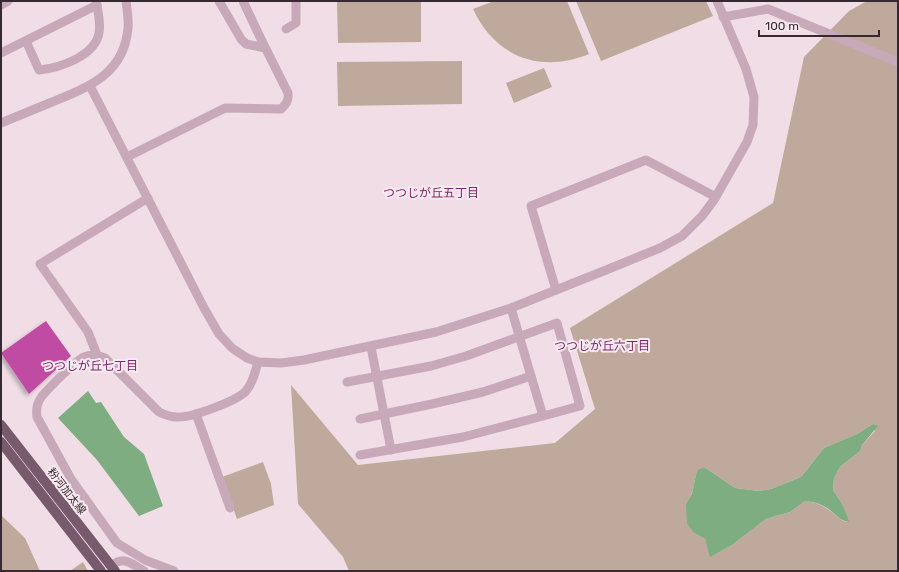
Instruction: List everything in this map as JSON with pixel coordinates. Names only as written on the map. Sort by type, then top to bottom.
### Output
[{"type":"main road","name":"粉河加太線","points":[[1,425],[113,568]]},
{"type":"main road","name":"粉河加太線","points":[[1,442],[101,571]]},
{"type":"street","points":[[1,5],[8,1]]},
{"type":"street","points":[[1,123],[90,86],[110,70],[123,50],[129,27],[126,1]]},
{"type":"street","points":[[219,1],[241,39],[246,44],[265,48]]},
{"type":"street","points":[[127,157],[225,108],[280,109],[286,104],[289,98],[288,93],[243,1]]},
{"type":"street","points":[[286,29],[296,23],[296,1]]},
{"type":"street","points":[[90,86],[204,308],[219,334],[232,348],[247,358],[258,362],[281,363],[304,360],[436,332],[512,308],[666,245],[682,236],[702,216],[716,196],[747,142],[753,125],[754,97],[746,69],[717,1]]},
{"type":"street","points":[[1,53],[97,3],[99,33],[95,43],[81,57],[47,69],[39,70],[26,41]]},
{"type":"street","points":[[724,17],[768,9],[898,62]]},
{"type":"street","points":[[556,290],[530,206],[646,160],[716,196]]},
{"type":"street","points":[[97,355],[88,332],[40,264],[148,198]]},
{"type":"street","points":[[512,308],[543,416]]},
{"type":"street","points":[[347,382],[431,366],[459,358],[557,323],[580,406],[463,437],[360,455]]},
{"type":"street","points":[[371,347],[391,450]]},
{"type":"street","points":[[174,571],[145,560],[117,543],[71,479],[37,417],[36,408],[42,396],[82,358],[91,355],[97,355],[105,358],[159,412],[169,416],[178,417],[196,414],[245,393],[250,386],[258,362]]},
{"type":"street","points":[[360,419],[482,392],[531,376]]},
{"type":"street","points":[[196,414],[230,508]]},
{"type":"street","points":[[113,568],[116,562],[128,561],[144,571]]},
{"type":"shaded area","points":[[337,1],[421,1],[421,42],[338,43]]},
{"type":"shaded area","points":[[494,1],[567,1],[589,54],[571,60],[554,62],[537,61],[521,57],[507,50],[482,26],[473,9]]},
{"type":"shaded area","points":[[576,1],[706,1],[713,16],[601,61]]},
{"type":"shaded area","points":[[867,1],[898,1],[898,571],[349,571],[343,557],[298,504],[291,385],[358,465],[555,443],[595,409],[570,328],[773,203],[804,57],[849,11]],"holes":[[[873,424],[875,431],[862,445],[860,451],[840,467],[834,478],[833,490],[843,505],[848,522],[840,519],[820,505],[805,501],[790,512],[766,519],[732,545],[711,556],[705,539],[694,533],[686,504],[692,494],[696,475],[700,469],[704,467],[735,488],[759,491],[771,489],[801,477],[824,448],[857,434]]]},
{"type":"shaded area","points":[[462,61],[462,104],[338,106],[337,62]]},
{"type":"shaded area","points":[[544,68],[552,87],[514,103],[506,83]]},
{"type":"shaded area","points":[[88,391],[96,403],[101,402],[124,437],[144,454],[163,506],[139,516],[97,460],[58,418]]},
{"type":"shaded area","points":[[873,424],[878,426],[862,445],[860,451],[840,467],[834,478],[833,490],[843,505],[849,522],[840,518],[821,505],[805,501],[790,512],[766,519],[732,545],[710,557],[705,539],[694,533],[687,523],[686,504],[692,494],[698,470],[704,467],[735,488],[759,491],[771,489],[801,477],[824,448],[857,434]]},
{"type":"shaded area","points":[[263,462],[271,484],[274,505],[237,519],[222,477]]},
{"type":"shaded area","points":[[1,515],[25,538],[40,571],[1,571]]},
{"type":"shaded area","points":[[83,562],[88,571],[70,571]]},
{"type":"building","points":[[46,321],[71,356],[29,394],[1,353]]},
{"type":"district","name":"つつじが丘五丁目","points":[[431,193]]},
{"type":"district","name":"つつじが丘六丁目","points":[[602,346]]},
{"type":"district","name":"つつじが丘七丁目","points":[[90,366]]}]
